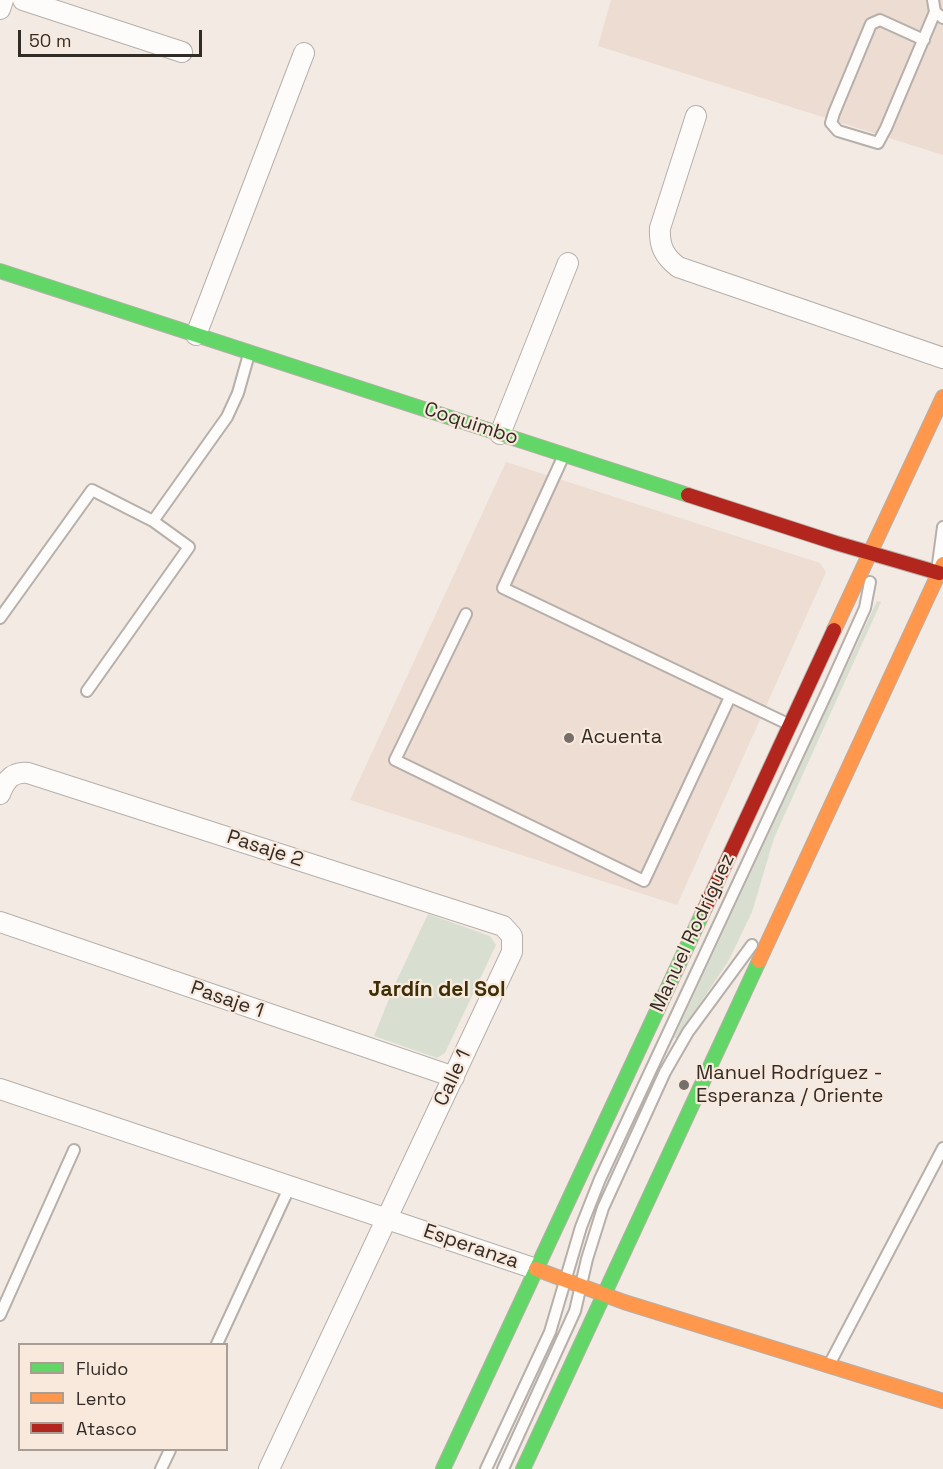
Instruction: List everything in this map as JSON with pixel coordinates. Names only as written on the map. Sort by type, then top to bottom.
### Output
[{"type":"main road","name":"Coquimbo","points":[[0,271],[870,554],[942,571]]},
{"type":"main road","name":"Manuel Rodríguez","points":[[443,1469],[943,397]]},
{"type":"main road","points":[[523,1469],[776,921],[942,571]]},
{"type":"main road","name":"Esperanza","points":[[537,1269],[604,1294],[943,1401]]},
{"type":"street","points":[[0,9],[3,0]]},
{"type":"street","points":[[23,0],[182,52]]},
{"type":"street","points":[[196,335],[304,53]]},
{"type":"street","points":[[696,116],[660,228],[660,240],[669,260],[678,267],[943,358]]},
{"type":"street","points":[[500,434],[568,263]]},
{"type":"street","name":"Pasaje 2","points":[[0,794],[6,780],[14,774],[28,773],[503,926],[512,936]]},
{"type":"street","name":"Pasaje 1","points":[[0,922],[454,1077]]},
{"type":"street","name":"Calle 1","points":[[270,1469],[371,1248],[388,1219],[512,952],[512,936]]},
{"type":"street","name":"Esperanza","points":[[0,1089],[537,1269]]},
{"type":"lane","points":[[924,40],[880,20],[872,24],[834,113],[831,123],[838,131],[878,143],[880,141],[924,40],[939,15],[933,0]]},
{"type":"lane","points":[[153,521],[227,417],[238,393],[250,353]]},
{"type":"lane","points":[[564,455],[503,588],[790,725]]},
{"type":"lane","points":[[0,618],[92,490],[153,521],[189,547],[87,691]]},
{"type":"lane","points":[[942,571],[939,552],[943,527]]},
{"type":"lane","points":[[486,1469],[550,1332],[581,1227],[600,1179],[865,608],[869,589],[870,554]]},
{"type":"lane","points":[[466,614],[395,760],[644,880],[730,697]]},
{"type":"lane","points":[[502,1469],[575,1311],[587,1259],[603,1208],[665,1072],[688,1032],[743,955],[776,921]]},
{"type":"lane","points":[[829,1366],[943,1148]]},
{"type":"lane","points":[[0,1315],[74,1150]]},
{"type":"lane","points":[[217,1343],[290,1186]]},
{"type":"lane","points":[[161,1469],[169,1451]]},
{"type":"shaded area","points":[[611,0],[943,0],[943,155],[598,46]]},
{"type":"shaded area","points":[[506,462],[820,563],[826,572],[677,905],[350,800]]},
{"type":"shaded area","points":[[877,601],[881,602],[774,838],[752,912],[729,960],[677,1038],[674,1038]]},
{"type":"shaded area","points":[[428,914],[490,936],[496,945],[445,1053],[437,1058],[374,1036],[395,984]]},
{"type":"traffic: fast","points":[[0,271],[688,495]]},
{"type":"traffic: fast","points":[[443,1469],[705,908]]},
{"type":"traffic: fast","points":[[523,1469],[759,961]]},
{"type":"traffic: slow","points":[[834,630],[943,397]]},
{"type":"traffic: slow","points":[[759,961],[943,564]]},
{"type":"traffic: slow","points":[[536,1269],[624,1302],[943,1401]]},
{"type":"traffic: jam","points":[[688,495],[836,543],[939,573]]},
{"type":"traffic: jam","points":[[705,908],[834,630]]},
{"type":"place","name":"Acuenta","points":[[569,738]]},
{"type":"place","name":"Manuel Rodríguez - Esperanza / Oriente","points":[[684,1085]]},
{"type":"district","name":"Jardín del Sol","points":[[437,990]]}]
